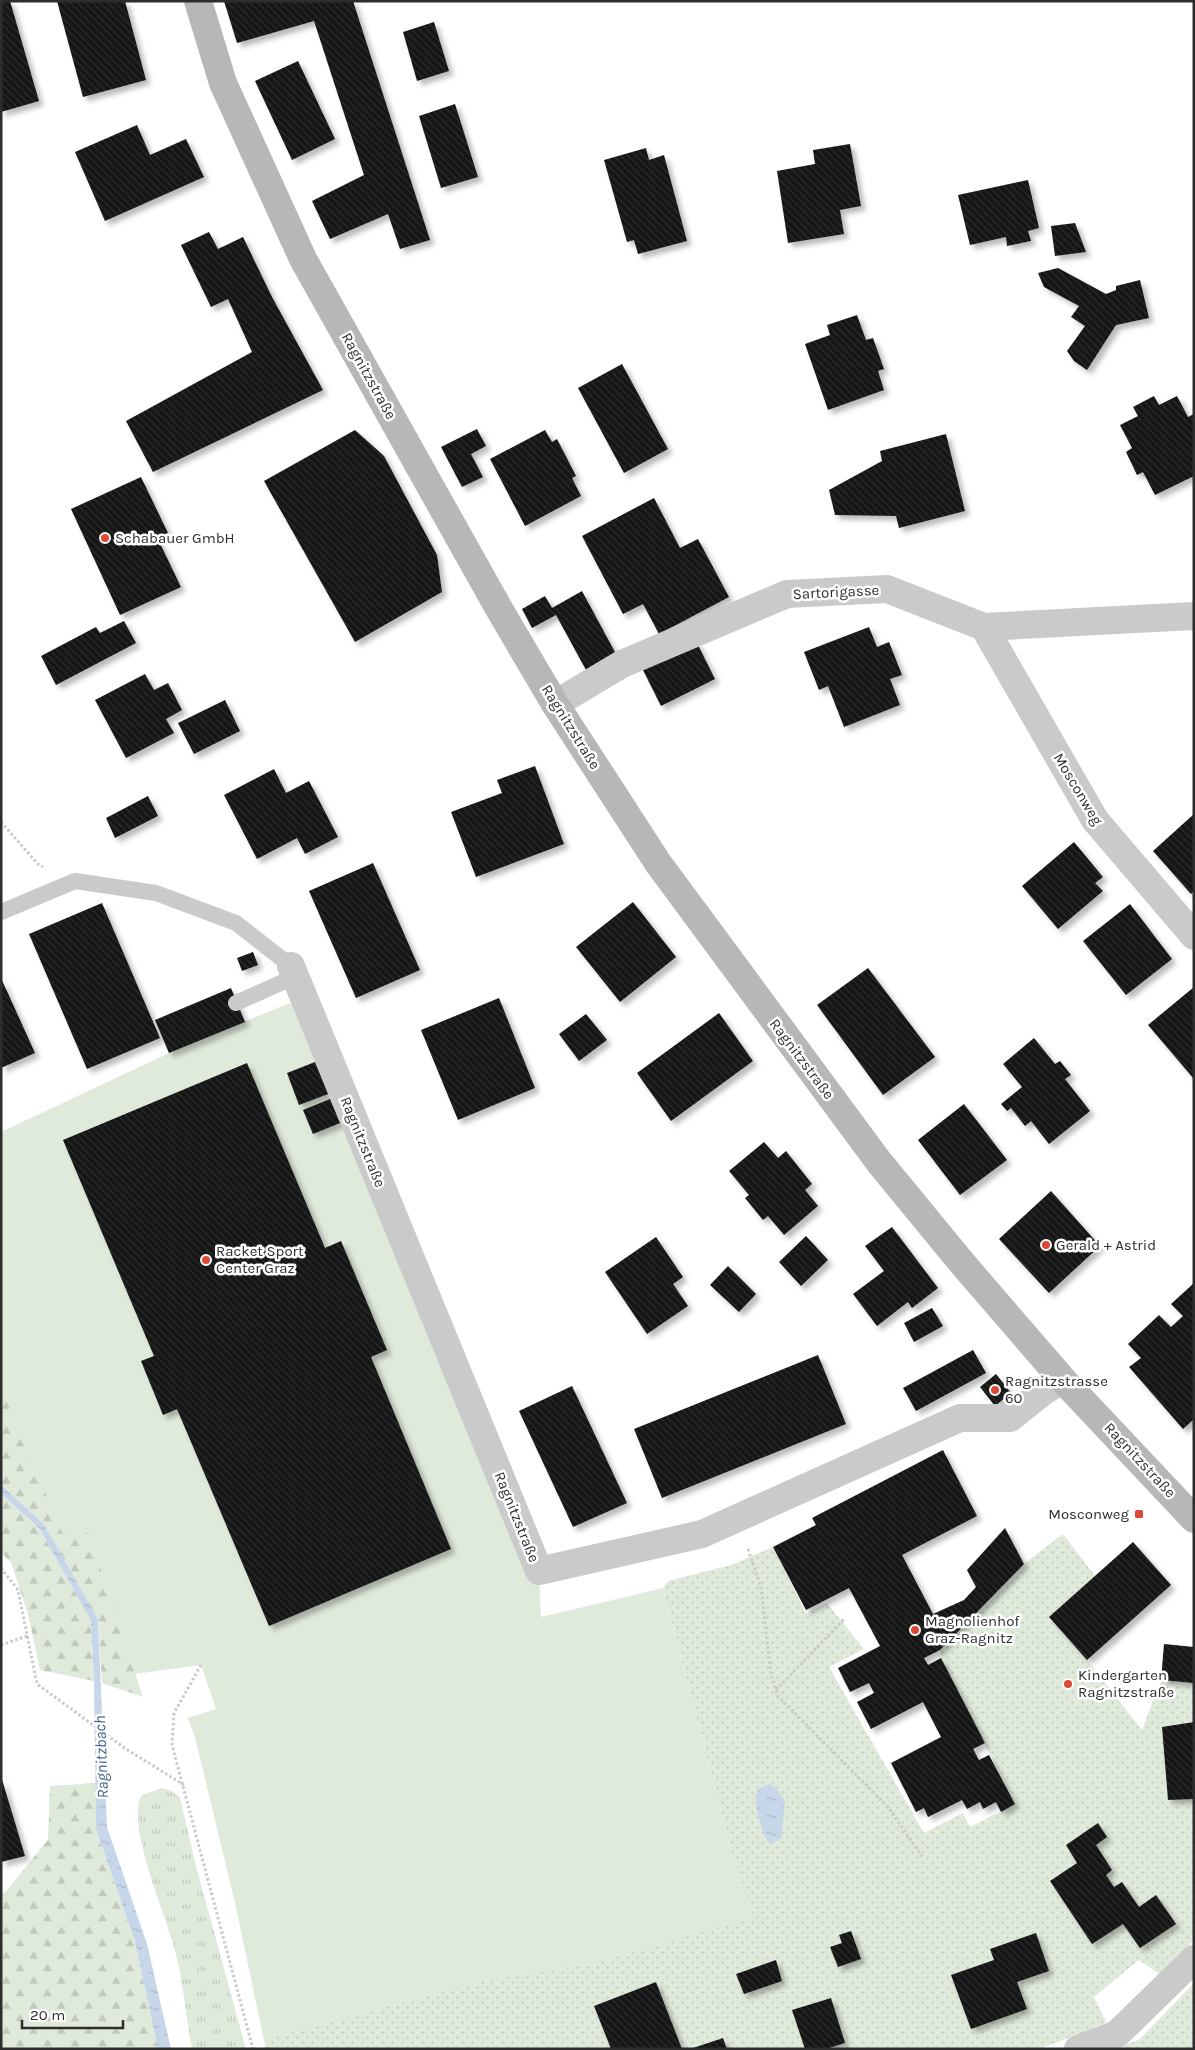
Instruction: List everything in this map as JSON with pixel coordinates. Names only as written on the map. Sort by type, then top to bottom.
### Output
[{"type":"main road","name":"Ragnitzstraße","points":[[198,1],[223,83],[303,259],[498,607],[555,704],[658,863],[873,1155],[962,1263],[1063,1380],[1189,1505]]},
{"type":"street","name":"Sartorigasse","points":[[555,704],[622,664],[787,594],[887,589],[984,627],[1194,616]]},
{"type":"street","name":"Mosconweg","points":[[984,627],[1095,820],[1194,936]]},
{"type":"street","name":"Ragnitzstraße","points":[[294,971],[539,1571],[702,1534],[960,1418],[1010,1418],[1044,1391],[1063,1380]]},
{"type":"street","points":[[1078,2049],[1117,2034],[1194,1959]]},
{"type":"lane","points":[[1,912],[75,881],[156,893],[236,923],[294,971],[236,1003]]},
{"type":"path","points":[[1,822],[38,864],[75,881]]},
{"type":"path","points":[[745,1541],[760,1587],[771,1674],[778,1696],[888,1807],[923,1858]]},
{"type":"path","points":[[1,1568],[18,1590],[37,1684],[126,1749],[184,1785]]},
{"type":"path","points":[[776,1690],[845,1618]]},
{"type":"path","points":[[1,1645],[26,1636]]},
{"type":"path","points":[[201,1665],[174,1713],[172,1745],[253,2049]]},
{"type":"green space","name":"Racket Sport Center Graz","points":[[306,1003],[539,1571],[541,1617],[663,1588],[730,1846],[754,1917],[597,1963],[488,1980],[264,2040],[235,1902],[195,1737],[188,1718],[216,1709],[201,1665],[135,1674],[89,1533],[62,1533],[1,1388],[1,1132],[169,1053],[287,1004]]},
{"type":"green space","points":[[1,1387],[89,1533],[143,1697],[102,1683],[98,1619],[44,1524],[1,1485]]},
{"type":"green space","points":[[1,1494],[39,1528],[91,1621],[94,1681],[40,1670],[28,1614],[11,1562],[1,1553]]},
{"type":"green space","points":[[1063,1534],[1095,1576],[1049,1618],[1084,1656],[1142,1730],[1161,1680],[1194,1683],[1194,1722],[1162,1728],[1168,1800],[1194,1799],[1194,1940],[1161,1975],[1139,1960],[1094,1997],[1106,2022],[1039,2049],[727,2049],[723,2038],[694,2049],[682,2049],[656,1982],[594,2006],[611,2049],[266,2049],[235,1902],[195,1737],[188,1718],[466,1635],[730,1846],[663,1588],[668,1581],[731,1565],[773,1547],[806,1614],[827,1603],[864,1649],[829,1667],[924,1833],[963,1813],[970,1827],[1015,1804],[941,1658],[940,1650],[1024,1564]]},
{"type":"green space","points":[[96,1783],[96,1829],[135,1942],[158,2049],[2,2049],[1,1895],[48,1840],[50,1786]]},
{"type":"green space","points":[[161,1788],[169,1790],[180,1797],[196,1866],[246,2049],[192,2049],[177,1958],[150,1875],[139,1830],[138,1811],[141,1796]]},
{"type":"green space","points":[[1194,1983],[1194,2049],[1116,2049],[1140,2039]]},
{"type":"water","name":"Ragnitzbach","points":[[1,1485],[44,1524],[98,1619],[107,1827],[147,1944],[171,2049],[158,2049],[135,1942],[96,1829],[94,1681],[91,1621],[39,1528],[1,1494]]},
{"type":"water","points":[[770,1784],[776,1788],[785,1801],[781,1839],[770,1844],[759,1819],[756,1796],[760,1789]]},
{"type":"building","points":[[1,1],[10,1],[39,101],[1,112]]},
{"type":"building","points":[[57,1],[125,1],[146,80],[83,97]]},
{"type":"building","points":[[224,1],[353,1],[430,240],[400,249],[388,214],[330,239],[312,201],[364,175],[314,21],[237,43]]},
{"type":"building","points":[[434,22],[449,71],[417,81],[403,32]]},
{"type":"building","points":[[298,61],[335,139],[292,160],[255,81]]},
{"type":"building","points":[[455,104],[478,177],[441,188],[419,116]]},
{"type":"building","points":[[137,125],[150,155],[186,139],[204,177],[105,221],[75,152]]},
{"type":"building","points":[[850,144],[861,206],[840,210],[844,234],[788,243],[777,171],[815,164],[813,150]]},
{"type":"building","points":[[646,148],[649,160],[664,155],[687,241],[638,254],[634,240],[627,242],[604,160]]},
{"type":"building","points":[[1028,180],[1039,228],[1028,231],[1031,241],[1007,246],[1006,237],[970,245],[958,195]]},
{"type":"building","points":[[1075,223],[1086,252],[1055,256],[1051,226]]},
{"type":"building","points":[[209,232],[218,249],[243,237],[272,297],[323,390],[153,472],[126,421],[252,352],[228,299],[211,307],[181,245]]},
{"type":"building","points":[[1058,268],[1106,294],[1116,290],[1116,286],[1140,280],[1149,318],[1116,325],[1087,370],[1074,361],[1067,351],[1085,326],[1071,317],[1079,306],[1044,287],[1038,273]]},
{"type":"building","points":[[857,315],[866,340],[873,338],[884,369],[878,371],[884,390],[828,410],[805,344],[830,335],[827,325]]},
{"type":"building","points":[[622,364],[668,449],[624,473],[578,388]]},
{"type":"building","points":[[1154,396],[1159,405],[1177,396],[1188,417],[1194,414],[1194,476],[1155,495],[1143,472],[1137,475],[1126,452],[1132,448],[1120,425],[1138,416],[1133,407]]},
{"type":"building","points":[[477,429],[486,446],[471,454],[483,477],[462,487],[441,447]]},
{"type":"building","points":[[355,430],[384,456],[437,555],[442,592],[355,642],[264,481]]},
{"type":"building","points":[[545,430],[552,442],[557,439],[576,476],[572,478],[581,496],[525,526],[490,459]]},
{"type":"building","points":[[946,434],[965,511],[899,528],[896,516],[835,515],[829,490],[882,461],[880,451]]},
{"type":"building","points":[[141,477],[168,533],[157,537],[181,587],[120,615],[71,509]]},
{"type":"building","points":[[654,498],[680,548],[698,539],[729,597],[659,634],[643,604],[623,614],[582,536]]},
{"type":"building","points":[[582,591],[616,654],[586,670],[556,615],[532,628],[522,609],[545,596],[552,608]]},
{"type":"building","points":[[124,621],[136,643],[56,685],[41,656],[96,627],[100,633]]},
{"type":"building","points":[[869,627],[877,647],[889,642],[902,675],[890,679],[900,705],[844,727],[828,686],[819,690],[804,652]]},
{"type":"building","points":[[696,641],[715,679],[661,706],[642,668]]},
{"type":"building","points":[[145,674],[154,690],[168,683],[182,710],[166,719],[174,733],[126,758],[95,700]]},
{"type":"building","points":[[225,700],[240,731],[194,754],[178,723]]},
{"type":"building","points":[[535,766],[564,844],[476,877],[451,812],[502,793],[497,780]]},
{"type":"building","points":[[274,769],[286,793],[309,781],[338,837],[305,854],[297,838],[257,859],[224,795]]},
{"type":"building","points":[[148,796],[158,816],[115,838],[106,818]]},
{"type":"building","points":[[1194,814],[1194,891],[1191,894],[1153,851]]},
{"type":"building","points":[[1074,842],[1103,877],[1095,883],[1103,891],[1058,929],[1022,886]]},
{"type":"building","points":[[373,863],[420,970],[356,998],[309,891]]},
{"type":"building","points":[[633,902],[676,957],[620,1002],[576,947]]},
{"type":"building","points":[[102,903],[160,1038],[87,1069],[29,934]]},
{"type":"building","points":[[1130,904],[1172,959],[1126,995],[1083,941]]},
{"type":"building","points":[[253,952],[258,965],[242,971],[237,958]]},
{"type":"building","points":[[868,968],[935,1057],[883,1095],[817,1005]]},
{"type":"building","points":[[1,978],[35,1053],[1,1068]]},
{"type":"building","points":[[1194,987],[1194,1079],[1148,1025]]},
{"type":"building","points":[[231,988],[245,1022],[169,1053],[155,1020]]},
{"type":"building","points":[[499,998],[535,1088],[458,1120],[421,1030]]},
{"type":"building","points":[[719,1013],[753,1061],[671,1121],[637,1073]]},
{"type":"building","points":[[586,1014],[607,1040],[579,1061],[559,1034]]},
{"type":"building","points":[[1034,1038],[1055,1064],[1060,1061],[1071,1075],[1065,1079],[1090,1111],[1049,1144],[1031,1121],[1025,1126],[1011,1108],[1007,1111],[1001,1104],[1022,1087],[1003,1064]]},
{"type":"building","points":[[315,1062],[328,1094],[299,1105],[287,1073]]},
{"type":"building","name":"Racket Sport Center Graz","points":[[247,1063],[325,1248],[341,1241],[387,1350],[371,1357],[451,1549],[269,1626],[177,1409],[163,1415],[141,1361],[154,1356],[63,1140]]},
{"type":"building","points":[[330,1099],[340,1123],[313,1134],[303,1110]]},
{"type":"building","points":[[964,1104],[1007,1160],[960,1195],[918,1140]]},
{"type":"building","points":[[764,1142],[778,1158],[786,1151],[812,1184],[805,1190],[818,1206],[784,1235],[768,1216],[763,1220],[745,1198],[749,1195],[729,1171]]},
{"type":"building","points":[[1051,1191],[1100,1246],[1049,1293],[999,1239]]},
{"type":"building","points":[[892,1227],[938,1288],[912,1308],[908,1302],[877,1326],[853,1294],[884,1271],[865,1246]]},
{"type":"building","points":[[806,1236],[828,1260],[801,1286],[779,1262]]},
{"type":"building","points":[[656,1237],[683,1277],[673,1284],[688,1306],[647,1334],[605,1272]]},
{"type":"building","points":[[728,1266],[756,1294],[739,1312],[710,1285]]},
{"type":"building","points":[[1194,1283],[1194,1419],[1183,1429],[1129,1367],[1141,1358],[1128,1344],[1159,1315],[1171,1327],[1183,1316],[1171,1304]]},
{"type":"building","points":[[932,1308],[943,1326],[914,1342],[904,1323]]},
{"type":"building","points":[[973,1350],[986,1373],[916,1411],[903,1388]]},
{"type":"building","points":[[818,1355],[846,1424],[662,1498],[634,1429]]},
{"type":"building","name":"Ragnitzstrasse 60","points":[[996,1374],[1011,1393],[995,1406],[980,1387]]},
{"type":"building","points":[[572,1386],[627,1503],[573,1527],[519,1411]]},
{"type":"building","name":"Magnolienhof Graz-Ragnitz","points":[[943,1450],[977,1516],[902,1555],[933,1614],[964,1600],[976,1587],[967,1570],[1005,1528],[1024,1564],[940,1650],[924,1658],[928,1665],[941,1658],[985,1743],[973,1749],[979,1760],[989,1755],[1015,1804],[1001,1812],[996,1802],[983,1809],[980,1802],[967,1809],[962,1800],[928,1817],[924,1808],[916,1812],[891,1763],[941,1737],[923,1702],[871,1729],[857,1702],[874,1693],[869,1683],[850,1692],[838,1668],[880,1646],[849,1588],[806,1610],[773,1547],[816,1525],[812,1518]]},
{"type":"building","points":[[1133,1542],[1171,1585],[1087,1660],[1049,1617]]},
{"type":"building","points":[[1164,1644],[1194,1647],[1194,1683],[1161,1680]]},
{"type":"building","points":[[1194,1722],[1194,1799],[1168,1800],[1162,1727]]},
{"type":"building","points":[[1,1776],[25,1856],[1,1862]]},
{"type":"building","points":[[1098,1823],[1107,1837],[1096,1845],[1112,1870],[1106,1875],[1114,1887],[1122,1882],[1139,1907],[1156,1895],[1176,1924],[1140,1948],[1123,1924],[1092,1944],[1050,1881],[1077,1863],[1066,1845]]},
{"type":"building","points":[[851,1931],[861,1959],[838,1967],[830,1947],[842,1943],[839,1935]]},
{"type":"building","points":[[1036,1933],[1049,1971],[1017,1982],[1027,2009],[971,2029],[951,1975],[994,1960],[990,1949]]},
{"type":"building","points":[[776,1960],[782,1981],[744,1994],[736,1974]]},
{"type":"building","points":[[656,1982],[682,2049],[611,2049],[594,2006]]},
{"type":"building","points":[[831,1998],[845,2043],[826,2049],[805,2049],[792,2010]]},
{"type":"building","points":[[723,2038],[727,2049],[693,2049],[693,2048]]},
{"type":"place","name":"Schabauer GmbH","points":[[105,538]]},
{"type":"place","name":"Gerald + Astrid","points":[[1046,1245]]},
{"type":"place","name":"Racket Sport Center Graz","points":[[206,1260]]},
{"type":"place","name":"Ragnitzstrasse 60","points":[[995,1390]]},
{"type":"place","name":"Mosconweg","points":[[1139,1514]]},
{"type":"place","name":"Magnolienhof Graz-Ragnitz","points":[[915,1630]]},
{"type":"place","name":"Kindergarten Ragnitzstraße","points":[[1068,1684]]}]
